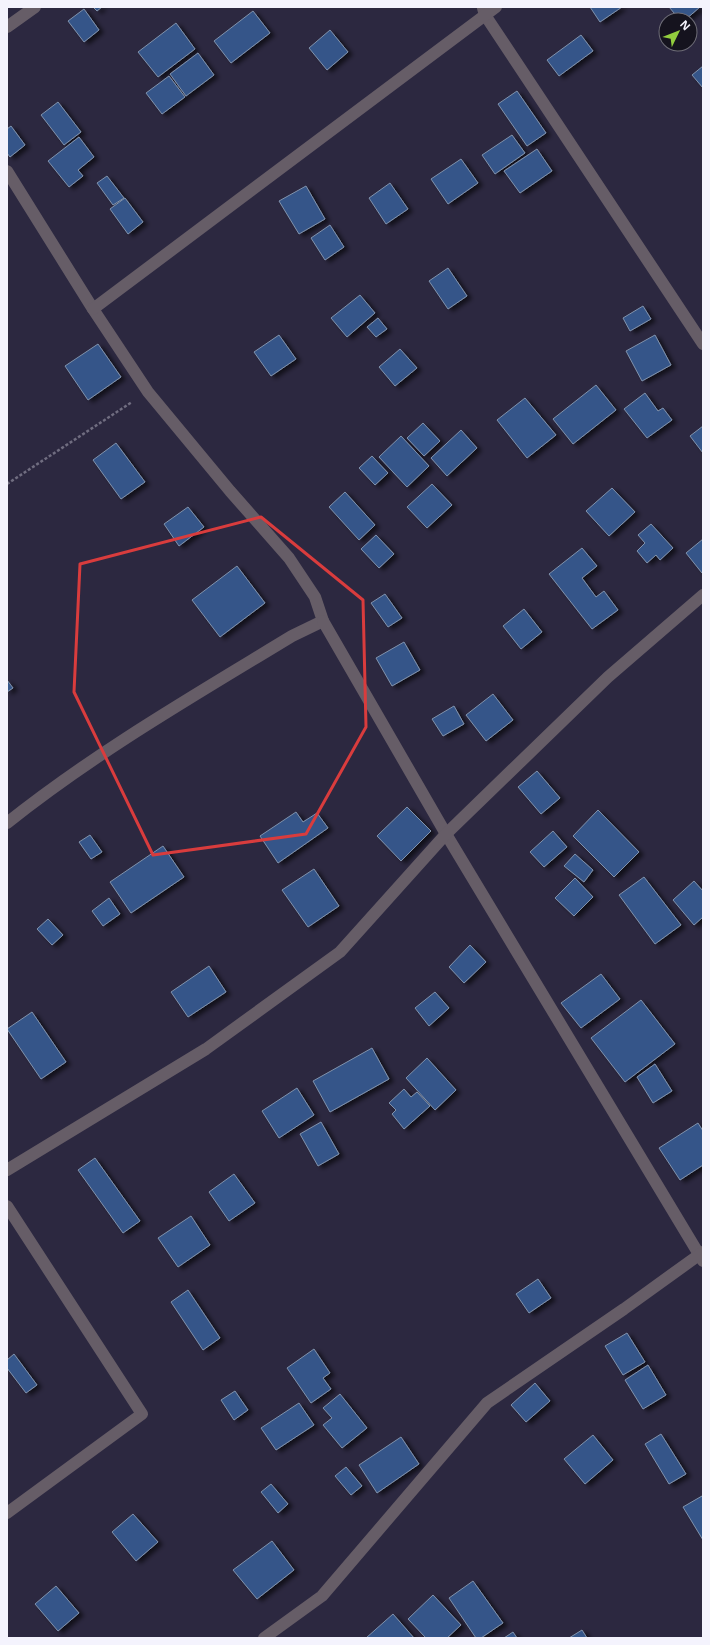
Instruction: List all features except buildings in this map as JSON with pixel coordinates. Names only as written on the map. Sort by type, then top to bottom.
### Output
[{"type":"street","points":[[7,27],[35,7]]},
{"type":"street","points":[[93,309],[484,11],[496,7]]},
{"type":"street","points":[[484,11],[703,344]]},
{"type":"street","points":[[7,171],[93,309],[148,392],[230,491],[289,558],[315,596],[323,621],[446,834],[702,1256],[487,1403],[322,1596],[264,1638]]},
{"type":"street","points":[[7,1170],[206,1049],[340,952],[446,834],[608,677],[703,595]]},
{"type":"street","points":[[7,823],[27,806],[106,751],[292,636],[323,621]]},
{"type":"street","points":[[7,1206],[142,1414],[7,1513]]},
{"type":"path","points":[[7,484],[148,392]]},
{"type":"highlighted area","points":[[261,517],[363,600],[366,727],[306,834],[153,855],[74,692],[80,564]]}]
